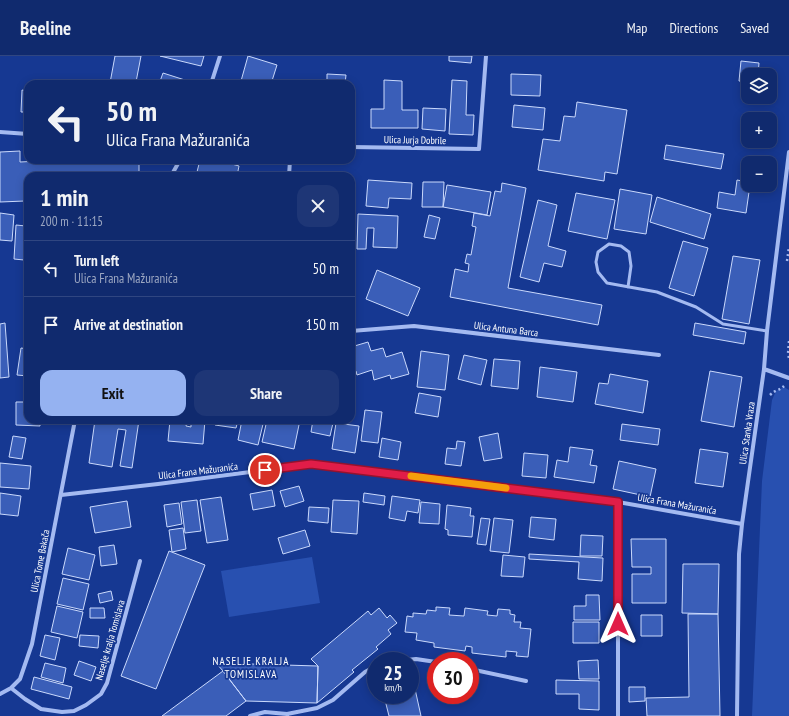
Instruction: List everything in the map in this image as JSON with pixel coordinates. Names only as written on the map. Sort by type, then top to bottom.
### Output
[{"type":"street","points":[[212,80],[220,56]]},
{"type":"street","name":"Ulica Jurja Dobrile","points":[[355,147],[479,149],[486,56]]},
{"type":"street","points":[[0,132],[24,134]]},
{"type":"street","name":"Ulica Stanka Vraza","points":[[737,716],[739,554],[764,369],[767,331],[787,192],[789,152]]},
{"type":"street","name":"Ulica Antuna Barca","points":[[355,331],[414,326],[659,355]]},
{"type":"street","points":[[764,369],[789,378]]},
{"type":"street","name":"Ulica Tome Bakača","points":[[0,694],[11,688],[20,679],[32,644],[74,424]]},
{"type":"street","name":"Ulica Frana Mažuranića","points":[[61,496],[311,464],[618,502],[742,524]]},
{"type":"street","points":[[618,502],[618,716]]},
{"type":"street","name":"Naselje kralja Tomislava","points":[[11,688],[41,709],[62,712],[74,711],[86,705],[101,694],[107,683],[140,561]]},
{"type":"street","points":[[250,716],[265,712],[287,715],[317,708],[333,700],[367,671]]},
{"type":"street","points":[[479,671],[526,681]]},
{"type":"lane","points":[[628,286],[631,266],[629,252],[621,246],[609,244],[598,252],[596,262],[598,272],[607,283],[657,292],[696,307],[722,324],[767,331]]},
{"type":"path","points":[[787,261],[789,244]]},
{"type":"path","points":[[789,341],[789,358]]},
{"type":"shaded area","points":[[784,387],[789,390],[789,716],[752,716],[762,481],[772,400],[776,391]]},
{"type":"shaded area","points":[[312,557],[320,603],[229,617],[221,571]]},
{"type":"building","points":[[115,56],[141,56],[136,80],[111,80]]},
{"type":"building","points":[[160,56],[204,56],[201,66]]},
{"type":"building","points":[[248,56],[277,65],[272,80],[241,80]]},
{"type":"building","points":[[449,56],[472,56],[471,63],[449,61]]},
{"type":"building","points":[[741,61],[759,63],[759,68],[741,68],[741,81],[739,81]]},
{"type":"building","points":[[163,73],[185,80],[160,80]]},
{"type":"building","points":[[327,74],[346,75],[345,80],[327,80]]},
{"type":"building","points":[[511,74],[541,75],[540,96],[511,95]]},
{"type":"building","points":[[384,80],[402,81],[402,110],[418,110],[418,128],[371,128],[371,109],[384,109]]},
{"type":"building","points":[[452,80],[467,81],[466,115],[474,115],[473,135],[449,134]]},
{"type":"building","points":[[22,90],[24,90],[24,112],[21,112]]},
{"type":"building","points":[[577,102],[627,110],[617,174],[605,172],[604,181],[538,170],[543,139],[560,141],[564,116],[575,117]]},
{"type":"building","points":[[514,105],[545,108],[543,130],[512,127]]},
{"type":"building","points":[[423,108],[446,109],[445,131],[422,129]]},
{"type":"building","points":[[666,145],[724,154],[721,169],[664,159]]},
{"type":"building","points":[[20,151],[20,162],[24,162],[24,164],[139,164],[139,172],[24,172],[24,201],[0,202],[0,152]]},
{"type":"building","points":[[199,164],[232,164],[239,166],[238,172],[197,172]]},
{"type":"building","points":[[368,180],[412,183],[411,199],[389,198],[388,208],[366,206]]},
{"type":"building","points":[[737,180],[741,181],[741,192],[749,192],[746,213],[717,208],[719,192],[735,195]]},
{"type":"building","points":[[423,182],[444,182],[443,207],[422,207]]},
{"type":"building","points":[[502,183],[526,188],[508,288],[602,305],[598,325],[450,297],[455,269],[468,272],[469,264],[465,263],[467,254],[471,255],[476,227],[472,226],[474,213],[490,216],[495,191],[501,192]]},
{"type":"building","points":[[447,185],[491,192],[487,215],[443,207]]},
{"type":"building","points":[[620,189],[652,195],[646,234],[614,229]]},
{"type":"building","points":[[576,193],[615,200],[607,239],[568,231]]},
{"type":"building","points":[[657,197],[711,214],[704,239],[650,222]]},
{"type":"building","points":[[538,200],[557,205],[548,246],[566,251],[562,267],[544,263],[539,282],[520,277]]},
{"type":"building","points":[[0,213],[14,215],[12,241],[0,240]]},
{"type":"building","points":[[358,214],[398,216],[397,248],[373,247],[374,228],[367,228],[366,249],[357,249]]},
{"type":"building","points":[[429,215],[440,218],[435,239],[424,237]]},
{"type":"building","points":[[16,225],[24,226],[24,260],[14,259]]},
{"type":"building","points":[[683,241],[708,248],[694,296],[669,288]]},
{"type":"building","points":[[733,256],[760,260],[749,324],[722,319]]},
{"type":"building","points":[[377,270],[420,288],[408,316],[366,299]]},
{"type":"building","points":[[5,323],[9,377],[0,378],[0,324]]},
{"type":"building","points":[[695,323],[746,332],[744,344],[693,335]]},
{"type":"building","points":[[368,342],[371,351],[383,348],[386,357],[402,352],[409,374],[391,379],[390,375],[374,380],[372,370],[357,375],[355,371],[355,346]]},
{"type":"building","points":[[21,348],[24,348],[24,376],[17,375]]},
{"type":"building","points":[[421,351],[449,355],[445,390],[417,387]]},
{"type":"building","points":[[464,355],[487,360],[481,385],[458,379]]},
{"type":"building","points":[[494,359],[520,361],[518,389],[491,386]]},
{"type":"building","points":[[540,367],[577,372],[573,402],[537,397]]},
{"type":"building","points":[[710,371],[742,377],[734,427],[701,421]]},
{"type":"building","points":[[610,374],[648,381],[643,413],[595,404],[599,383],[608,384]]},
{"type":"building","points":[[419,393],[441,397],[438,417],[415,413]]},
{"type":"building","points":[[16,402],[24,402],[24,424],[40,424],[40,426],[16,425]]},
{"type":"building","points":[[365,410],[382,412],[378,443],[361,441]]},
{"type":"building","points":[[94,424],[138,424],[132,468],[120,466],[126,430],[118,429],[112,467],[89,463]]},
{"type":"building","points":[[170,424],[186,424],[186,426],[191,427],[191,424],[205,424],[203,444],[168,441]]},
{"type":"building","points":[[215,424],[237,424],[236,428]]},
{"type":"building","points":[[241,424],[263,424],[258,445],[238,440]]},
{"type":"building","points":[[266,424],[299,424],[294,449],[262,442]]},
{"type":"building","points":[[312,424],[333,424],[330,436],[311,432]]},
{"type":"building","points":[[336,424],[359,426],[355,453],[332,449]]},
{"type":"building","points":[[622,424],[660,429],[658,445],[620,440]]},
{"type":"building","points":[[498,433],[502,458],[484,461],[479,437]]},
{"type":"building","points":[[13,436],[26,438],[22,459],[9,457]]},
{"type":"building","points":[[382,438],[401,442],[398,460],[379,457]]},
{"type":"building","points":[[457,441],[465,442],[461,466],[445,464],[447,448],[456,449]]},
{"type":"building","points":[[570,447],[593,450],[590,465],[597,466],[594,483],[554,477],[557,460],[568,462]]},
{"type":"building","points":[[700,449],[728,453],[723,487],[695,483]]},
{"type":"building","points":[[524,453],[548,455],[546,478],[522,476]]},
{"type":"building","points":[[619,461],[656,469],[650,497],[613,489]]},
{"type":"building","points":[[0,463],[31,466],[29,489],[0,487]]},
{"type":"building","points":[[299,486],[304,501],[285,507],[280,491]]},
{"type":"building","points":[[272,490],[275,506],[253,510],[250,494]]},
{"type":"building","points":[[0,493],[21,496],[18,516],[0,514]]},
{"type":"building","points":[[364,493],[385,496],[384,505],[363,502]]},
{"type":"building","points":[[392,496],[420,500],[418,513],[407,511],[405,521],[389,518]]},
{"type":"building","points":[[221,497],[228,540],[207,543],[200,500]]},
{"type":"building","points":[[197,500],[201,531],[185,533],[181,502]]},
{"type":"building","points":[[333,500],[359,501],[357,534],[331,532]]},
{"type":"building","points":[[127,501],[131,527],[95,533],[90,507]]},
{"type":"building","points":[[421,502],[440,504],[439,524],[419,523]]},
{"type":"building","points":[[179,503],[182,524],[167,527],[164,505]]},
{"type":"building","points":[[447,505],[471,508],[470,516],[474,516],[472,537],[448,535],[448,530],[445,529]]},
{"type":"building","points":[[309,507],[329,508],[328,523],[308,521]]},
{"type":"building","points":[[531,517],[556,519],[554,540],[529,537]]},
{"type":"building","points":[[481,518],[490,519],[486,545],[477,544]]},
{"type":"building","points":[[494,518],[513,520],[509,553],[490,551]]},
{"type":"building","points":[[183,528],[186,549],[172,552],[169,530]]},
{"type":"building","points":[[305,530],[310,546],[283,554],[278,538]]},
{"type":"building","points":[[581,535],[603,536],[602,556],[580,556]]},
{"type":"building","points":[[631,539],[666,539],[666,603],[632,603],[632,574],[651,574],[651,567],[632,567]]},
{"type":"building","points":[[114,545],[117,564],[101,566],[99,547]]},
{"type":"building","points":[[68,548],[95,555],[89,580],[62,574]]},
{"type":"building","points":[[169,551],[205,565],[156,689],[121,676]]},
{"type":"building","points":[[529,554],[603,558],[602,581],[578,579],[579,562],[529,559]]},
{"type":"building","points":[[503,555],[525,557],[523,577],[501,576]]},
{"type":"building","points":[[683,564],[719,564],[718,614],[682,613]]},
{"type":"building","points":[[63,578],[89,584],[83,610],[57,604]]},
{"type":"building","points":[[111,591],[113,600],[100,603],[98,594]]},
{"type":"building","points":[[586,595],[599,595],[600,620],[574,620],[574,606],[586,606]]},
{"type":"building","points":[[57,606],[83,612],[77,638],[51,632]]},
{"type":"building","points":[[436,607],[450,608],[449,615],[464,616],[465,608],[488,611],[487,615],[497,616],[498,609],[510,610],[510,614],[515,615],[514,622],[521,622],[520,628],[531,629],[528,657],[516,656],[517,652],[506,651],[506,657],[479,654],[479,652],[472,652],[472,647],[466,646],[465,651],[434,647],[434,643],[416,640],[417,633],[405,632],[407,616],[413,617],[413,613],[426,614],[427,610],[436,611]]},
{"type":"building","points":[[90,608],[104,608],[105,618],[90,618]]},
{"type":"building","points":[[379,608],[387,618],[390,615],[397,623],[388,630],[391,634],[376,647],[378,649],[374,652],[367,652],[367,658],[352,670],[354,672],[317,703],[318,666],[311,659],[368,611],[371,615]]},
{"type":"building","points":[[688,614],[718,614],[720,716],[647,716],[646,698],[689,697]]},
{"type":"building","points":[[641,615],[662,615],[662,636],[641,636]]},
{"type":"building","points":[[573,622],[599,622],[599,643],[573,643]]},
{"type":"building","points":[[45,635],[60,638],[55,660],[40,656]]},
{"type":"building","points":[[80,635],[99,636],[98,648],[79,646]]},
{"type":"building","points":[[598,660],[599,679],[579,679],[578,661]]},
{"type":"building","points":[[79,661],[96,667],[91,681],[74,675]]},
{"type":"building","points":[[45,663],[66,668],[63,683],[41,677]]},
{"type":"building","points":[[216,663],[318,666],[317,703],[246,701]]},
{"type":"building","points":[[223,671],[246,701],[226,716],[162,716]]},
{"type":"building","points":[[34,677],[72,687],[69,699],[31,689]]},
{"type":"building","points":[[556,680],[599,681],[599,710],[579,709],[579,694],[556,694]]},
{"type":"building","points":[[629,687],[645,687],[645,701],[629,702]]},
{"type":"building","points":[[386,704],[418,704],[421,716],[389,716]]},
{"type":"slow traffic","points":[[411,476],[506,488]]},
{"type":"district","name":"NASELJE KRALJA TOMISLAVA","points":[[251,667]]},
{"type":"route","points":[[265,470],[311,464],[618,502],[618,624]]}]
